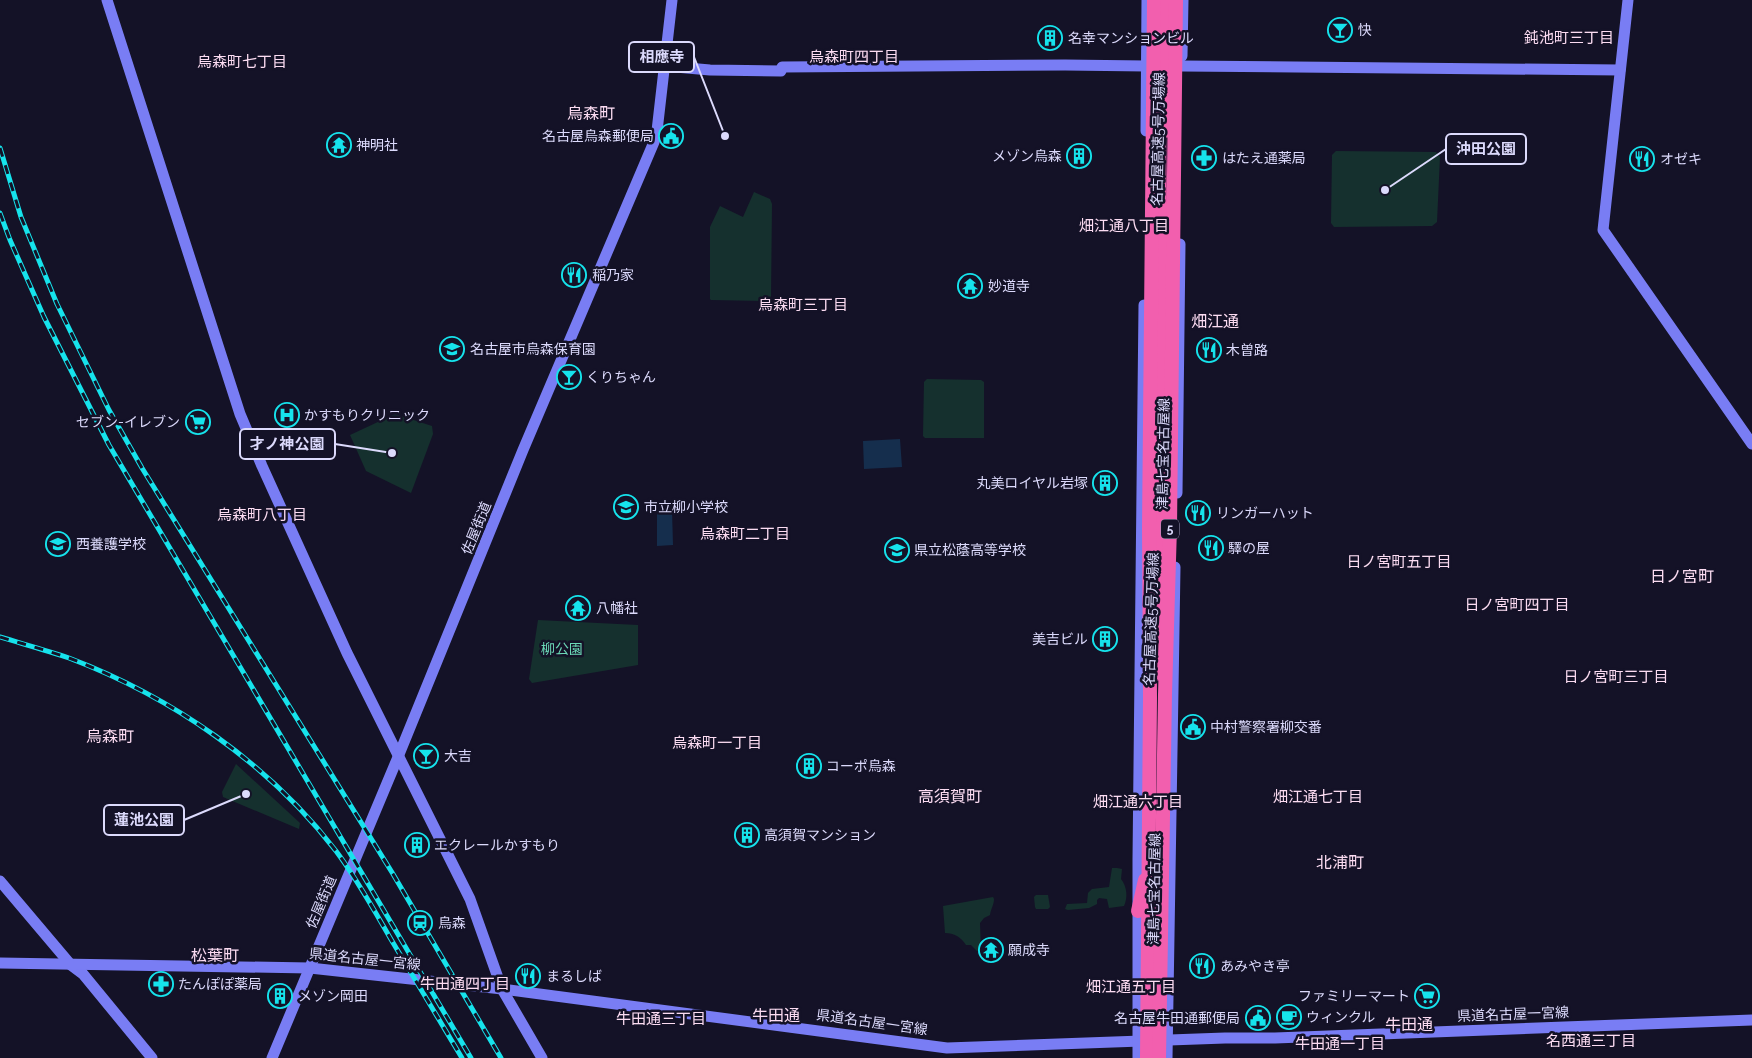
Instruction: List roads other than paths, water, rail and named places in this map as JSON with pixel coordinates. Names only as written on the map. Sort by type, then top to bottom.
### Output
[{"type":"highway","name":"名古屋高速5号万場線","points":[[1146,1058],[1150,708],[1148,528],[1154,0]]},
{"type":"highway","points":[[1164,0],[1166,249],[1180,294]]},
{"type":"highway","name":"名古屋高速5号万場線","points":[[1159,1058],[1164,694],[1170,518],[1176,0]]},
{"type":"highway","points":[[1138,911],[1145,883],[1155,801],[1162,370],[1160,157],[1158,94],[1154,82]]},
{"type":"main road","points":[[107,0],[240,414],[347,653],[470,899],[502,989],[542,1058]]},
{"type":"main road","name":"佐屋街道","points":[[272,1058],[398,757],[523,450],[654,142],[657,131],[672,0]]},
{"type":"main road","name":"津島七宝名古屋線","points":[[1138,1058],[1142,446],[1146,201],[1146,0]]},
{"type":"main road","name":"津島七宝名古屋線","points":[[1167,1058],[1183,0]]},
{"type":"main road","points":[[1628,0],[1603,230],[1752,444]]},
{"type":"main road","points":[[664,66],[710,70],[1065,64],[1146,66]]},
{"type":"main road","points":[[1182,66],[1620,70]]},
{"type":"main road","points":[[0,881],[71,965],[83,974],[152,1058]]},
{"type":"main road","name":"県道名古屋一宮線","points":[[0,963],[310,968],[502,989],[947,1048],[1752,1020]]},
{"type":"water","points":[[900,439],[902,467],[864,469],[863,441]]},
{"type":"water","points":[[657,510],[672,510],[673,545],[657,546]]},
{"type":"railway","points":[[0,148],[21,217],[57,304],[109,410],[142,468],[393,874],[501,1058]]},
{"type":"railway","points":[[0,213],[44,317],[109,445],[471,1058]]},
{"type":"railway","points":[[0,637],[69,658],[145,692],[216,736],[280,789],[309,819],[336,851],[351,873],[462,1058]]},
{"type":"place","name":"快","points":[[1340,30]]},
{"type":"place","name":"名幸マンションビル","points":[[1050,38]]},
{"type":"place","name":"名古屋烏森郵便局","points":[[671,136]]},
{"type":"place","name":"相應寺","points":[[725,136]]},
{"type":"place","name":"神明社","points":[[339,145]]},
{"type":"place","name":"メゾン烏森","points":[[1079,156]]},
{"type":"place","name":"はたえ通薬局","points":[[1204,158]]},
{"type":"place","name":"オゼキ","points":[[1642,159]]},
{"type":"place","name":"沖田公園","points":[[1385,190]]},
{"type":"place","name":"稲乃家","points":[[574,275]]},
{"type":"place","name":"妙道寺","points":[[970,286]]},
{"type":"place","name":"名古屋市烏森保育園","points":[[452,349]]},
{"type":"place","name":"木曽路","points":[[1209,350]]},
{"type":"place","name":"くりちゃん","points":[[569,377]]},
{"type":"place","name":"かすもりクリニック","points":[[287,415]]},
{"type":"place","name":"セブン-イレブン","points":[[198,422]]},
{"type":"place","name":"才ノ神公園","points":[[392,453]]},
{"type":"place","name":"丸美ロイヤル岩塚","points":[[1105,483]]},
{"type":"place","name":"市立柳小学校","points":[[626,507]]},
{"type":"place","name":"リンガーハット","points":[[1198,513]]},
{"type":"place","name":"西養護学校","points":[[58,544]]},
{"type":"place","name":"驛の屋","points":[[1211,548]]},
{"type":"place","name":"県立松蔭高等学校","points":[[897,550]]},
{"type":"place","name":"八幡社","points":[[578,608]]},
{"type":"place","name":"美吉ビル","points":[[1105,639]]},
{"type":"place","name":"中村警察署柳交番","points":[[1193,727]]},
{"type":"place","name":"大吉","points":[[426,756]]},
{"type":"place","name":"コーポ烏森","points":[[809,766]]},
{"type":"place","name":"蓮池公園","points":[[246,794]]},
{"type":"place","name":"高須賀マンション","points":[[747,835]]},
{"type":"place","name":"エクレールかすもり","points":[[417,845]]},
{"type":"place","name":"烏森","points":[[420,923]]},
{"type":"place","name":"願成寺","points":[[991,950]]},
{"type":"place","name":"あみやき亭","points":[[1202,966]]},
{"type":"place","name":"まるしば","points":[[528,976]]},
{"type":"place","name":"たんぽぽ薬局","points":[[161,984]]},
{"type":"place","name":"メゾン岡田","points":[[280,996]]},
{"type":"place","name":"ファミリーマート","points":[[1427,996]]},
{"type":"place","name":"ウィンクル","points":[[1289,1017]]},
{"type":"place","name":"名古屋牛田通郵便局","points":[[1258,1018]]},
{"type":"district","name":"鈍池町三丁目","points":[[1569,38]]},
{"type":"district","name":"烏森町四丁目","points":[[854,57]]},
{"type":"district","name":"烏森町七丁目","points":[[242,62]]},
{"type":"district","name":"烏森町","points":[[591,113]]},
{"type":"district","name":"畑江通八丁目","points":[[1124,226]]},
{"type":"district","name":"烏森町三丁目","points":[[803,305]]},
{"type":"district","name":"畑江通","points":[[1215,321]]},
{"type":"district","name":"烏森町八丁目","points":[[262,515]]},
{"type":"district","name":"烏森町二丁目","points":[[745,534]]},
{"type":"district","name":"日ノ宮町五丁目","points":[[1399,562]]},
{"type":"district","name":"日ノ宮町","points":[[1682,576]]},
{"type":"district","name":"日ノ宮町四丁目","points":[[1517,605]]},
{"type":"district","name":"日ノ宮町三丁目","points":[[1616,677]]},
{"type":"district","name":"烏森町","points":[[110,736]]},
{"type":"district","name":"烏森町一丁目","points":[[717,743]]},
{"type":"district","name":"高須賀町","points":[[950,796]]},
{"type":"district","name":"畑江通七丁目","points":[[1318,797]]},
{"type":"district","name":"畑江通六丁目","points":[[1138,802]]},
{"type":"district","name":"北浦町","points":[[1340,862]]},
{"type":"district","name":"松葉町","points":[[215,955]]},
{"type":"district","name":"牛田通四丁目","points":[[465,984]]},
{"type":"district","name":"畑江通五丁目","points":[[1131,987]]},
{"type":"district","name":"牛田通","points":[[776,1015]]},
{"type":"district","name":"牛田通三丁目","points":[[661,1019]]},
{"type":"district","name":"牛田通","points":[[1409,1024]]},
{"type":"district","name":"名西通三丁目","points":[[1591,1041]]},
{"type":"district","name":"牛田通一丁目","points":[[1340,1044]]},
{"type":"park label","name":"柳公園","points":[[562,649]]}]
